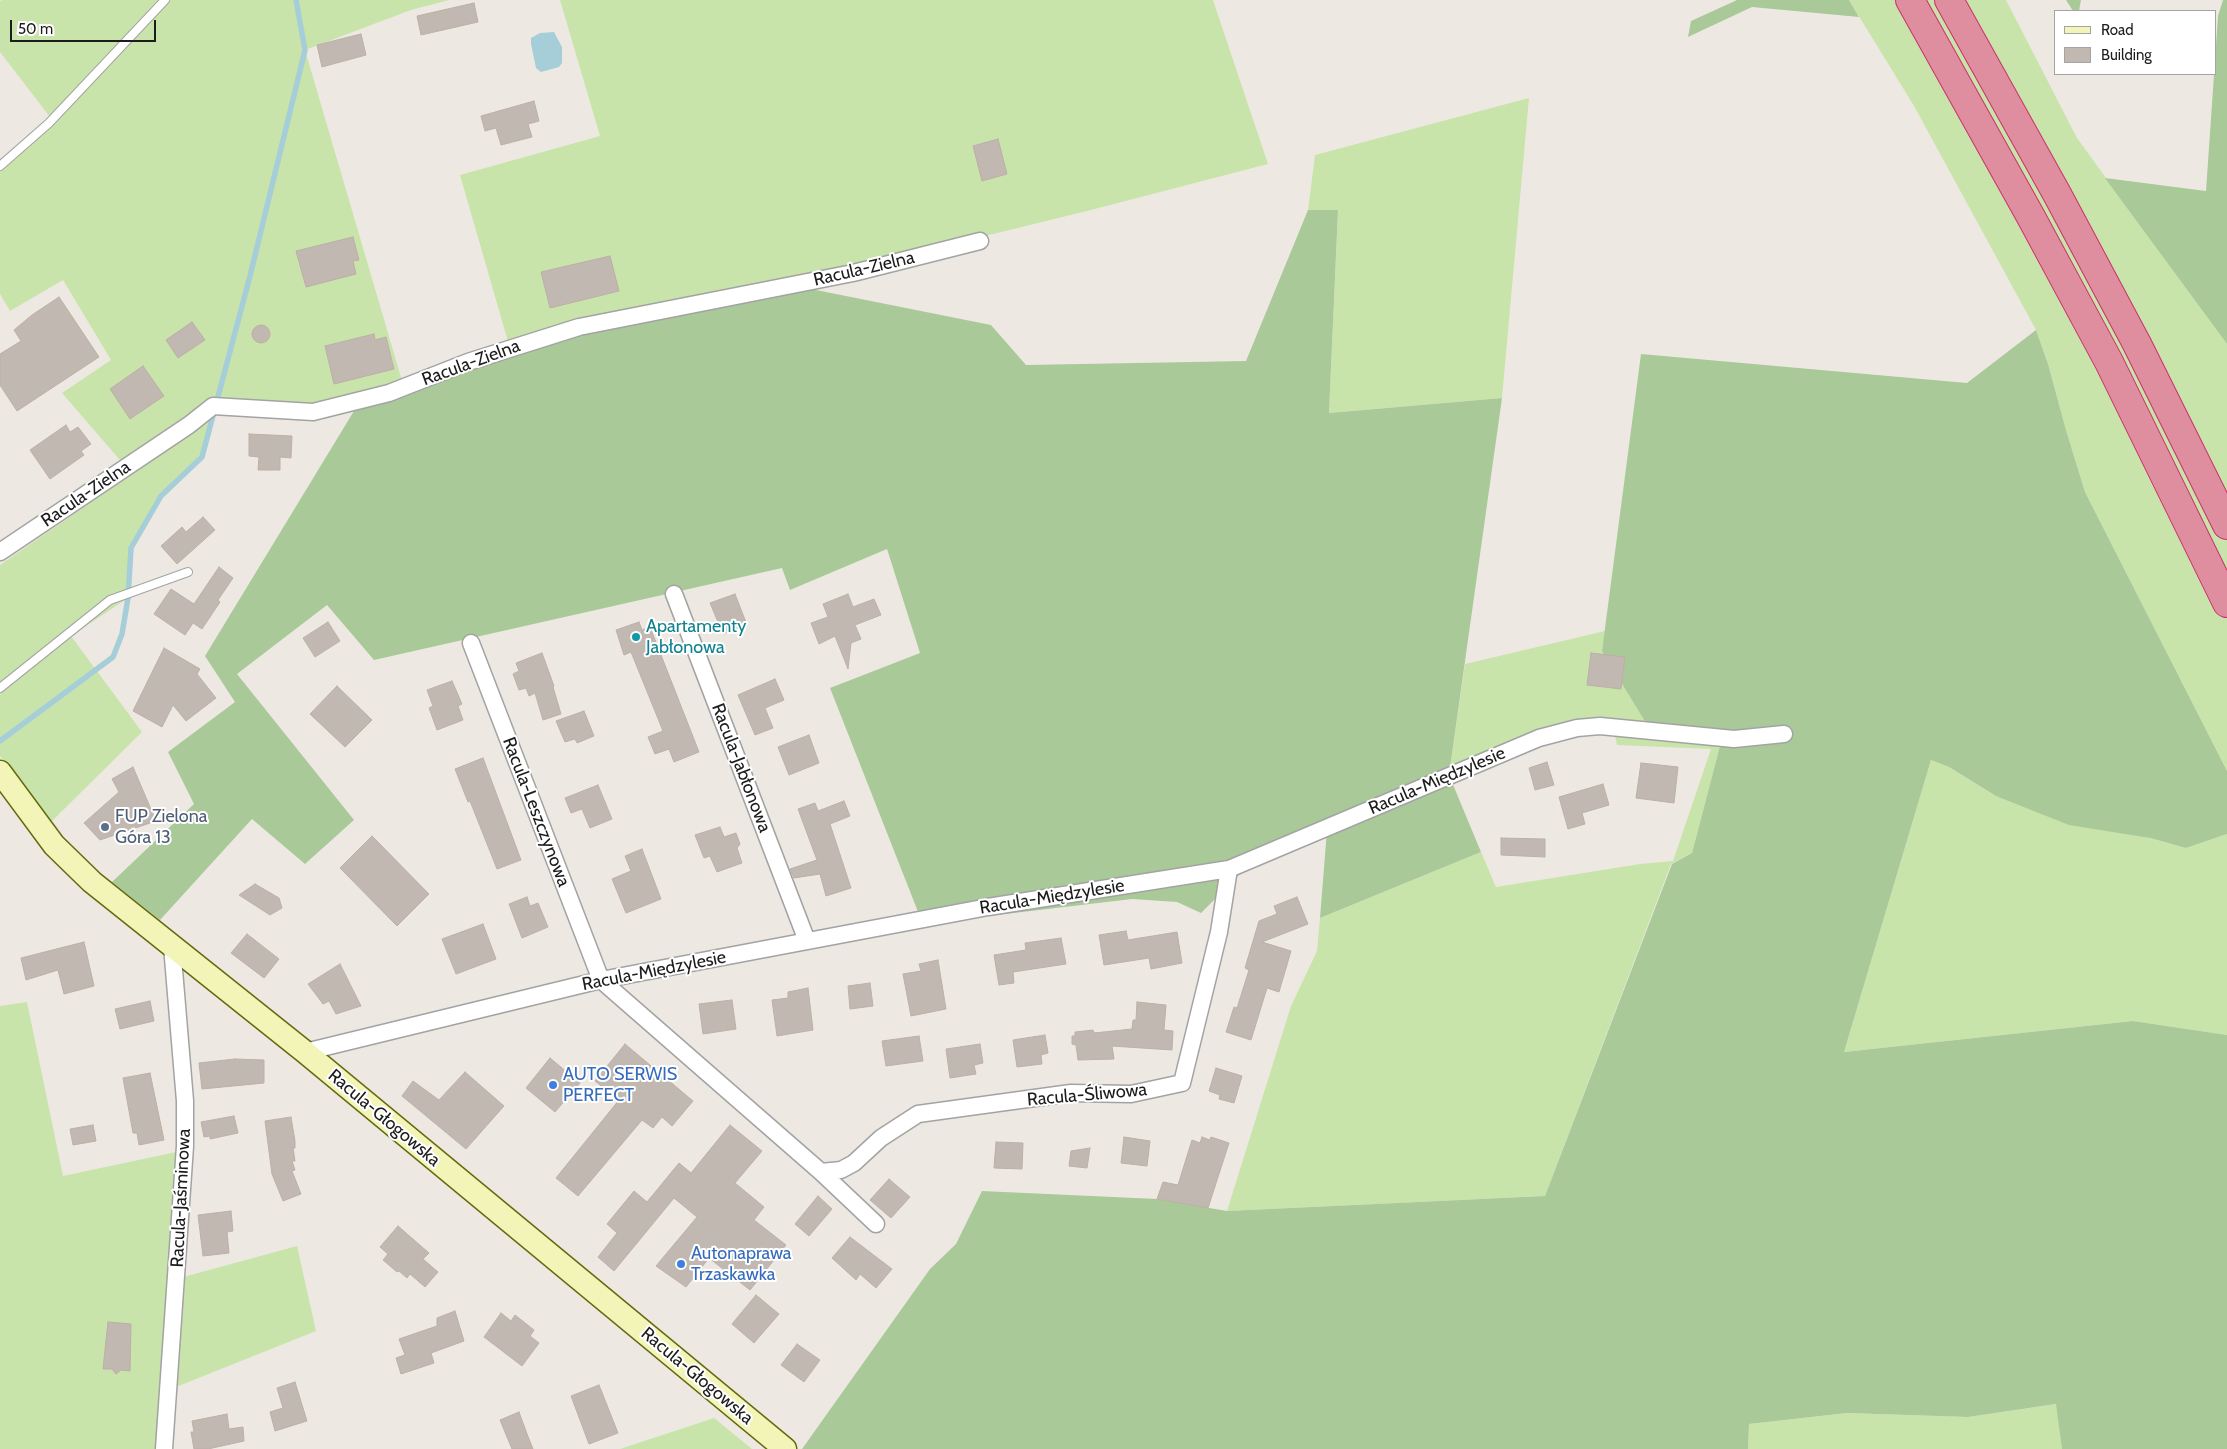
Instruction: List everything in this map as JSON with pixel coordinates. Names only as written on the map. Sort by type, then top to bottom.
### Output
[{"type":"highway","points":[[1910,0],[2108,362],[2227,603]]},
{"type":"highway","points":[[1949,0],[2057,194],[2137,344],[2227,525]]},
{"type":"street","name":"Racula-Zielna","points":[[0,552],[188,425],[219,407],[313,412],[389,393],[468,362],[579,327],[853,273],[980,241]]},
{"type":"street","name":"Racula-Jabłonowa","points":[[674,594],[807,941]]},
{"type":"street","name":"Racula-Leszczynowa","points":[[471,644],[601,980]]},
{"type":"street","name":"Racula-Międzylesie","points":[[305,1052],[601,980],[988,907],[1229,869],[1540,738],[1577,728],[1600,726],[1734,739],[1784,734]]},
{"type":"street","name":"Racula-Głogowska","points":[[0,772],[54,844],[92,882],[305,1052],[785,1449]]},
{"type":"street","name":"Racula-Śliwowa","points":[[820,1172],[841,1170],[854,1163],[881,1138],[918,1114],[1071,1093],[1131,1094],[1182,1083],[1220,932],[1229,869]]},
{"type":"street","name":"Racula-Jaśminowa","points":[[164,1449],[185,1146],[185,1101],[172,946]]},
{"type":"street","points":[[601,980],[820,1172],[876,1224]]},
{"type":"lane","points":[[0,166],[49,123],[165,0]]},
{"type":"lane","points":[[0,688],[110,600],[134,593],[188,572]]},
{"type":"green space","points":[[449,0],[411,10],[305,50],[405,391],[357,406],[216,408],[202,457],[161,496],[131,548],[128,598],[71,636],[142,732],[50,823],[0,756],[0,565],[132,474],[62,393],[111,360],[63,280],[10,311],[0,294],[0,163],[50,117],[0,52],[0,1]]},
{"type":"green space","points":[[560,0],[1213,0],[1268,164],[1087,211],[511,352],[460,175],[600,136]]},
{"type":"green space","points":[[1737,0],[1849,0],[1859,17],[1752,7],[1688,37],[1691,21]]},
{"type":"green space","points":[[1849,0],[2006,0],[2077,138],[2227,344],[2227,771],[2085,492],[2048,364],[2036,330],[1914,106]]},
{"type":"green space","points":[[2066,0],[2081,0],[2079,10],[2072,10]]},
{"type":"green space","points":[[2223,0],[2227,0],[2227,344],[2105,178],[2206,191],[2214,75],[2217,75],[2218,16]]},
{"type":"green space","points":[[1529,98],[1502,398],[1329,413],[1338,211],[1308,210],[1315,155]]},
{"type":"green space","points":[[1308,210],[1338,210],[1329,413],[1502,398],[1449,775],[1481,852],[1320,918],[1327,830],[1239,875],[1201,913],[1177,902],[1132,899],[980,917],[924,927],[830,688],[920,653],[887,549],[790,590],[782,568],[374,660],[327,605],[237,674],[354,820],[305,864],[252,819],[160,920],[112,882],[194,804],[168,752],[235,702],[205,656],[357,406],[511,352],[791,285],[991,325],[1026,365],[1246,361]]},
{"type":"green space","points":[[2036,330],[2048,364],[2085,492],[2227,771],[2227,834],[2186,848],[2150,838],[2069,825],[1996,796],[1949,767],[1931,760],[1844,1052],[2133,1021],[2227,1035],[2227,1449],[2062,1449],[2056,1404],[1968,1417],[1847,1413],[1749,1424],[1748,1449],[802,1449],[930,1269],[956,1244],[982,1191],[1157,1199],[1227,1211],[1545,1196],[1672,864],[1692,853],[1721,742],[1651,731],[1602,651],[1641,354],[1967,383]]},
{"type":"green space","points":[[1605,631],[1602,651],[1721,742],[1692,853],[1671,864],[1545,1196],[1227,1211],[1291,1006],[1317,951],[1320,918],[1481,852],[1496,887],[1640,864],[1673,861],[1711,749],[1617,745],[1614,731],[1571,730],[1449,775],[1465,664]]},
{"type":"green space","points":[[1931,760],[1949,767],[1996,796],[2186,848],[2227,834],[2227,1035],[2133,1021],[1844,1052]]},
{"type":"green space","points":[[27,1002],[63,1176],[181,1151],[176,1279],[297,1246],[316,1331],[166,1391],[163,1449],[0,1449],[0,1006]]},
{"type":"green space","points":[[2057,1404],[2062,1449],[1748,1449],[1749,1424],[1847,1413],[1968,1417]]},
{"type":"green space","points":[[714,1418],[752,1449],[620,1449]]},
{"type":"water","points":[[554,32],[562,47],[562,63],[559,67],[541,72],[536,68],[531,38],[540,33]]},
{"type":"building","points":[[474,3],[478,22],[421,35],[417,16]]},
{"type":"building","points":[[361,34],[366,55],[322,67],[317,45]]},
{"type":"building","points":[[534,101],[539,121],[528,124],[532,137],[501,145],[496,128],[485,131],[481,116]]},
{"type":"building","points":[[998,139],[1007,174],[982,181],[973,146]]},
{"type":"building","points":[[353,237],[359,260],[353,261],[356,274],[306,287],[296,251]]},
{"type":"building","points":[[610,256],[619,291],[550,308],[541,272]]},
{"type":"building","points":[[59,297],[99,357],[17,411],[0,385],[0,354],[21,341],[14,330]]},
{"type":"building","points":[[192,322],[205,340],[178,358],[166,340]]},
{"type":"building","points":[[261,325],[267,328],[270,334],[267,340],[261,343],[255,340],[252,334],[255,328]]},
{"type":"building","points":[[374,334],[375,340],[386,337],[394,369],[334,384],[325,346]]},
{"type":"building","points":[[143,366],[164,396],[130,419],[110,389]]},
{"type":"building","points":[[66,425],[70,432],[78,427],[91,444],[81,451],[84,455],[50,479],[30,450]]},
{"type":"building","points":[[249,434],[292,436],[291,458],[280,457],[280,470],[258,470],[259,457],[249,456]]},
{"type":"building","points":[[203,517],[215,530],[177,564],[161,546],[182,527],[186,532]]},
{"type":"building","points":[[219,567],[233,578],[202,629],[193,623],[185,635],[154,614],[171,589],[194,604]]},
{"type":"building","points":[[735,594],[747,625],[723,634],[710,603]]},
{"type":"building","points":[[848,594],[853,607],[874,599],[881,615],[855,625],[861,639],[851,643],[848,669],[835,636],[819,644],[811,623],[828,617],[823,604]]},
{"type":"building","points":[[328,622],[340,641],[315,657],[303,638]]},
{"type":"building","points":[[639,622],[642,630],[650,627],[699,752],[674,762],[669,749],[655,754],[648,737],[663,731],[631,652],[624,655],[616,630]]},
{"type":"building","points":[[164,648],[200,669],[197,674],[216,698],[186,721],[173,705],[162,727],[133,711]]},
{"type":"building","points":[[542,653],[554,686],[561,714],[543,720],[535,693],[529,696],[526,688],[519,690],[513,674],[519,671],[516,663]]},
{"type":"building","points":[[1591,653],[1625,657],[1621,689],[1587,685]]},
{"type":"building","points":[[775,679],[784,700],[765,708],[773,728],[755,735],[738,695]]},
{"type":"building","points":[[452,681],[462,704],[458,706],[463,720],[437,730],[429,708],[433,706],[427,690]]},
{"type":"building","points":[[337,686],[372,720],[345,747],[310,714]]},
{"type":"building","points":[[584,711],[594,736],[577,743],[575,739],[565,742],[556,721]]},
{"type":"building","points":[[809,735],[819,763],[789,775],[778,747]]},
{"type":"building","points":[[483,758],[521,860],[497,869],[455,769]]},
{"type":"building","points":[[1547,762],[1554,785],[1535,790],[1529,768]]},
{"type":"building","points":[[1641,763],[1678,767],[1674,803],[1636,798]]},
{"type":"building","points":[[133,767],[156,821],[100,840],[84,823],[119,792],[112,779]]},
{"type":"building","points":[[1603,784],[1609,805],[1582,813],[1585,824],[1568,829],[1559,797]]},
{"type":"building","points":[[598,785],[612,819],[590,828],[582,809],[571,813],[565,798]]},
{"type":"building","points":[[844,801],[850,816],[830,824],[851,888],[826,896],[820,874],[794,878],[790,869],[817,860],[798,809],[815,803],[818,811]]},
{"type":"building","points":[[720,827],[724,837],[736,833],[740,844],[737,848],[742,863],[717,872],[710,856],[704,858],[695,835]]},
{"type":"building","points":[[372,836],[429,894],[397,926],[340,868]]},
{"type":"building","points":[[1501,838],[1545,839],[1545,857],[1501,855]]},
{"type":"building","points":[[642,849],[661,899],[626,913],[612,879],[631,871],[625,856]]},
{"type":"building","points":[[255,884],[279,898],[282,908],[270,915],[239,895]]},
{"type":"building","points":[[527,897],[530,906],[538,903],[548,927],[522,938],[509,904]]},
{"type":"building","points":[[1297,897],[1308,924],[1262,942],[1291,951],[1279,992],[1267,988],[1251,1040],[1226,1032],[1234,1007],[1237,1008],[1249,970],[1245,968],[1259,921],[1277,914],[1274,906]]},
{"type":"building","points":[[483,924],[496,959],[456,974],[442,939]]},
{"type":"building","points":[[1126,931],[1128,940],[1177,932],[1182,963],[1151,969],[1149,958],[1104,965],[1099,935]]},
{"type":"building","points":[[247,934],[279,959],[264,978],[231,953]]},
{"type":"building","points":[[1061,938],[1066,964],[1013,972],[1014,983],[999,985],[994,955],[1026,950],[1025,943]]},
{"type":"building","points":[[84,942],[94,986],[64,994],[58,970],[26,980],[21,958]]},
{"type":"building","points":[[938,960],[946,1009],[911,1016],[903,974],[921,971],[919,964]]},
{"type":"building","points":[[340,964],[361,1006],[336,1014],[329,1001],[323,1004],[308,984]]},
{"type":"building","points":[[870,983],[873,1006],[850,1009],[848,986]]},
{"type":"building","points":[[808,988],[813,1030],[777,1036],[772,1000],[788,998],[788,992]]},
{"type":"building","points":[[732,1000],[736,1029],[703,1034],[699,1004]]},
{"type":"building","points":[[150,1001],[154,1021],[120,1029],[115,1009]]},
{"type":"building","points":[[1137,1002],[1166,1005],[1164,1030],[1173,1031],[1172,1050],[1112,1046],[1114,1059],[1078,1060],[1076,1045],[1072,1044],[1072,1036],[1075,1036],[1075,1032],[1093,1030],[1094,1033],[1132,1029],[1133,1020],[1136,1020]]},
{"type":"building","points":[[1045,1035],[1048,1053],[1041,1055],[1042,1064],[1017,1067],[1013,1040]]},
{"type":"building","points":[[919,1036],[923,1061],[886,1066],[882,1041]]},
{"type":"building","points":[[625,1044],[693,1101],[672,1126],[662,1117],[653,1128],[642,1120],[578,1196],[556,1178],[619,1100],[595,1081]]},
{"type":"building","points":[[980,1044],[983,1063],[974,1065],[976,1074],[950,1078],[946,1049]]},
{"type":"building","name":"AUTO SERWIS PERFECT","points":[[550,1058],[580,1083],[555,1112],[526,1088]]},
{"type":"building","points":[[235,1059],[264,1060],[264,1083],[202,1089],[199,1063]]},
{"type":"building","points":[[1216,1068],[1242,1076],[1234,1103],[1219,1099],[1220,1095],[1209,1091]]},
{"type":"building","points":[[465,1072],[504,1106],[466,1149],[402,1096],[413,1081],[439,1100]]},
{"type":"building","points":[[150,1073],[164,1140],[139,1145],[137,1133],[133,1133],[123,1078]]},
{"type":"building","points":[[234,1116],[238,1133],[210,1139],[210,1136],[204,1137],[201,1122]]},
{"type":"building","points":[[291,1117],[295,1141],[295,1148],[293,1148],[295,1161],[292,1161],[295,1170],[292,1171],[301,1194],[283,1201],[272,1174],[265,1121]]},
{"type":"building","points":[[93,1125],[96,1141],[73,1145],[70,1129]]},
{"type":"building","points":[[730,1125],[762,1151],[735,1183],[764,1207],[754,1220],[786,1245],[750,1290],[709,1258],[686,1287],[656,1266],[697,1217],[674,1198],[614,1271],[598,1257],[617,1233],[607,1224],[634,1191],[647,1202],[679,1163],[691,1173]]},
{"type":"building","points":[[1124,1137],[1150,1141],[1147,1166],[1121,1163]]},
{"type":"building","points":[[1202,1137],[1210,1140],[1211,1137],[1229,1143],[1208,1208],[1157,1199],[1163,1182],[1178,1185],[1192,1140],[1200,1143]]},
{"type":"building","points":[[996,1142],[1023,1143],[1022,1169],[994,1168]]},
{"type":"building","points":[[1090,1148],[1087,1168],[1069,1166],[1071,1151]]},
{"type":"building","points":[[889,1179],[910,1197],[891,1218],[870,1200]]},
{"type":"building","points":[[818,1196],[832,1209],[809,1236],[795,1224]]},
{"type":"building","points":[[231,1211],[233,1231],[227,1232],[229,1253],[203,1256],[198,1215]]},
{"type":"building","points":[[398,1226],[429,1253],[423,1259],[438,1272],[425,1287],[410,1274],[407,1278],[383,1260],[388,1254],[380,1247]]},
{"type":"building","points":[[850,1237],[892,1269],[876,1288],[860,1274],[856,1280],[832,1258]]},
{"type":"building","points":[[756,1295],[779,1314],[754,1343],[732,1324]]},
{"type":"building","points":[[455,1311],[464,1341],[431,1353],[434,1363],[401,1374],[396,1358],[405,1355],[399,1339],[437,1326],[437,1318]]},
{"type":"building","points":[[501,1313],[511,1321],[515,1315],[534,1330],[530,1336],[539,1343],[522,1366],[484,1337]]},
{"type":"building","points":[[108,1322],[131,1324],[130,1371],[121,1370],[116,1374],[112,1369],[103,1369]]},
{"type":"building","points":[[797,1344],[820,1360],[804,1382],[781,1365]]},
{"type":"building","points":[[295,1382],[307,1421],[275,1431],[270,1412],[283,1408],[277,1388]]},
{"type":"building","points":[[599,1385],[618,1433],[589,1444],[571,1396]]},
{"type":"building","points":[[519,1412],[533,1449],[512,1449],[500,1420]]},
{"type":"building","points":[[227,1414],[229,1429],[243,1427],[244,1441],[208,1449],[194,1449],[191,1432],[194,1432],[192,1421]]},
{"type":"waterway","points":[[0,741],[113,657],[122,634],[128,598],[131,548],[161,496],[202,457],[250,276],[305,50],[296,0]]},
{"type":"place","name":"Apartamenty Jabłonowa","points":[[636,637]]},
{"type":"place","name":"FUP Zielona Góra 13","points":[[105,827]]},
{"type":"place","name":"AUTO SERWIS PERFECT","points":[[553,1085]]},
{"type":"place","name":"Autonaprawa Trzaskawka","points":[[681,1264]]}]
